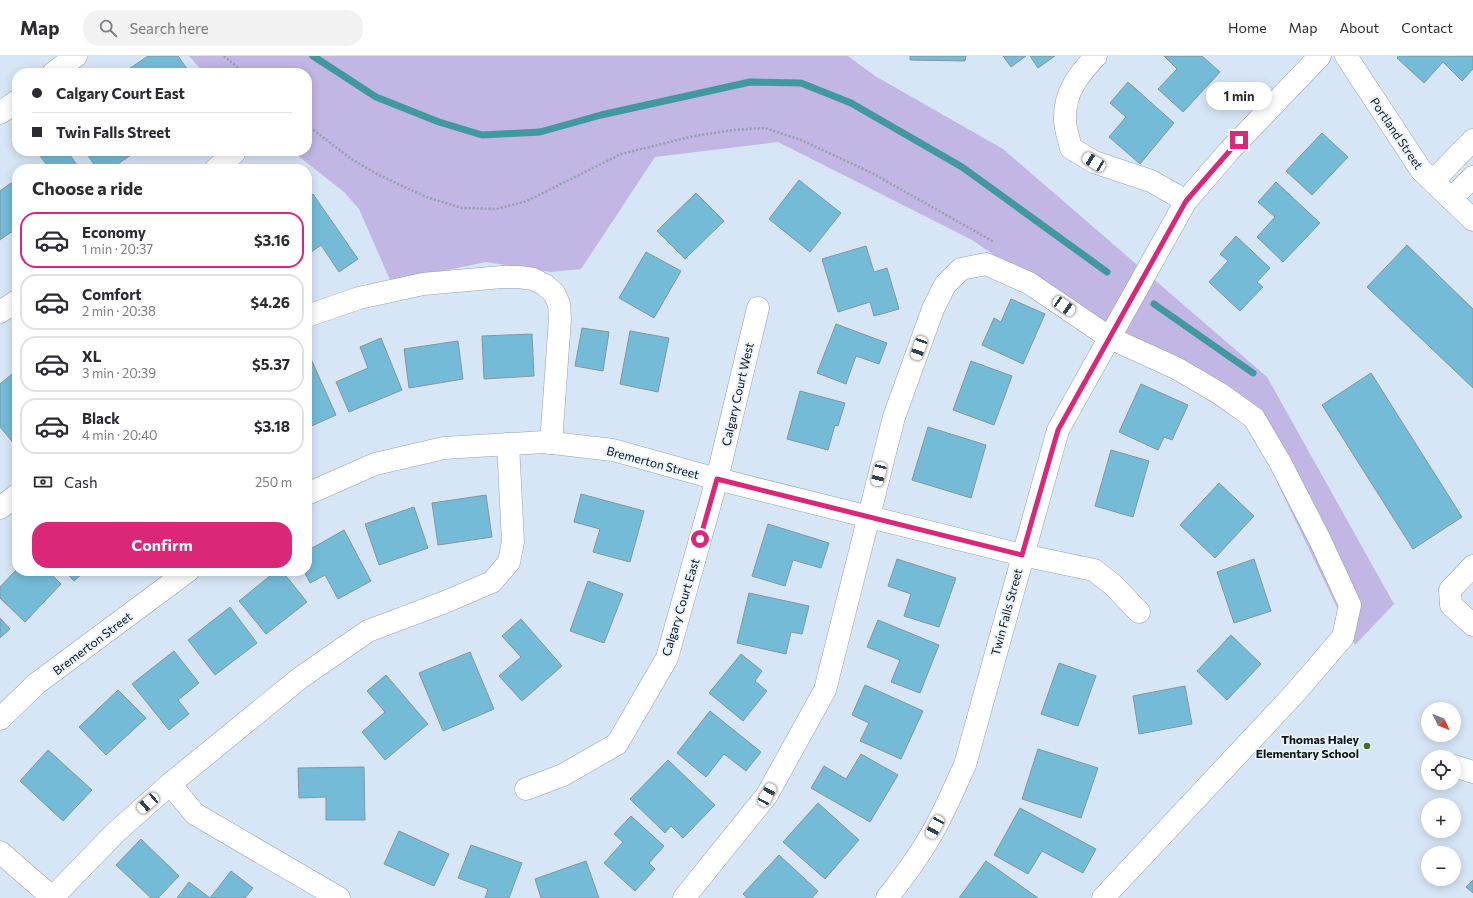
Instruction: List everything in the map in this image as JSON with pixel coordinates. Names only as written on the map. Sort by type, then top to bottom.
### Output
[{"type":"street","points":[[60,68],[76,56]]},
{"type":"street","points":[[1096,56],[1081,72],[1067,98],[1065,121],[1071,148],[1094,162],[1151,181],[1186,201]]},
{"type":"street","name":"Twin Falls Street","points":[[887,898],[910,870],[928,840],[942,814],[964,765],[1058,430],[1186,201],[1229,151],[1320,56]]},
{"type":"street","name":"Portland Street","points":[[1346,56],[1421,170],[1473,220]]},
{"type":"street","points":[[0,113],[12,104]]},
{"type":"street","points":[[1433,181],[1473,140]]},
{"type":"street","points":[[222,164],[231,156]]},
{"type":"street","points":[[1451,199],[1473,177]]},
{"type":"street","points":[[684,898],[767,795],[825,690],[894,417],[933,309],[945,285],[961,269],[986,264],[1029,283],[1110,338],[1176,368],[1219,393],[1254,418],[1281,464],[1320,540],[1350,605],[1343,637],[1295,693],[1103,898]]},
{"type":"street","points":[[312,314],[358,298],[423,284],[514,277],[533,279],[545,285],[554,293],[559,304],[560,319],[551,443]]},
{"type":"street","points":[[0,312],[12,304]]},
{"type":"street","name":"Calgary Court West","points":[[717,479],[758,308]]},
{"type":"street","name":"Bremerton Street","points":[[312,492],[375,464],[444,448],[544,442],[613,450],[717,479],[868,517],[1022,555],[1094,570],[1113,585],[1139,612]]},
{"type":"street","points":[[0,852],[52,898],[114,833],[170,784],[300,678],[368,631],[445,602],[492,582],[509,562],[513,542],[508,444]]},
{"type":"street","name":"Calgary Court East","points":[[526,788],[563,775],[616,744],[666,658],[717,479]]},
{"type":"street","points":[[0,508],[12,499]]},
{"type":"street","points":[[1473,566],[1450,590],[1451,605],[1473,625]]},
{"type":"street","name":"Bremerton Street","points":[[0,719],[36,684],[181,576]]},
{"type":"street","points":[[1461,768],[1473,772]]},
{"type":"street","points":[[170,784],[195,814],[339,898]]},
{"type":"path","points":[[224,56],[238,68]]},
{"type":"path","points":[[312,129],[350,158],[377,174],[426,197],[462,208],[496,209],[527,201],[621,154],[694,136],[733,130],[765,128],[800,140],[872,172],[1000,245]]},
{"type":"shaded area","points":[[189,56],[848,56],[875,76],[1003,149],[1267,377],[1394,604],[1355,645],[1252,430],[972,240],[778,142],[655,157],[581,269],[551,272],[486,262],[391,282],[359,209],[344,192],[312,167],[312,164],[308,164],[298,156],[312,156],[312,68],[200,68]]},
{"type":"building","points":[[148,56],[178,56],[186,68],[130,68]]},
{"type":"building","points":[[910,56],[966,56],[965,61],[910,60]]},
{"type":"building","points":[[1003,56],[1026,56],[1011,67]]},
{"type":"building","points":[[1030,56],[1055,56],[1038,68]]},
{"type":"building","points":[[1164,56],[1202,56],[1220,72],[1183,112],[1158,89],[1177,69]]},
{"type":"building","points":[[1398,56],[1473,56],[1473,69],[1462,81],[1443,62],[1424,83],[1397,58]]},
{"type":"building","points":[[1128,82],[1174,123],[1140,164],[1109,137],[1126,117],[1110,103]]},
{"type":"building","points":[[1322,133],[1348,157],[1312,195],[1286,171]]},
{"type":"building","points":[[40,156],[71,156],[76,164],[46,164]]},
{"type":"building","points":[[88,156],[130,156],[118,164],[94,164]]},
{"type":"building","points":[[799,180],[841,213],[810,252],[769,219]]},
{"type":"building","points":[[1276,182],[1320,223],[1283,262],[1257,237],[1275,217],[1258,202]]},
{"type":"building","points":[[11,183],[12,184],[12,232],[0,240],[0,191]]},
{"type":"building","points":[[696,193],[724,221],[685,259],[657,231]]},
{"type":"building","points":[[313,194],[358,259],[339,272],[321,245],[312,251]]},
{"type":"building","points":[[1236,236],[1270,268],[1257,282],[1263,287],[1240,311],[1209,282],[1228,261],[1220,254]]},
{"type":"building","points":[[1407,245],[1473,309],[1473,388],[1367,287]]},
{"type":"building","points":[[866,246],[874,272],[887,268],[899,309],[874,316],[870,302],[838,312],[822,259]]},
{"type":"building","points":[[646,252],[681,271],[654,318],[619,298]]},
{"type":"building","points":[[1011,299],[1045,314],[1023,364],[982,345],[994,318],[1001,322]]},
{"type":"building","points":[[836,324],[887,343],[879,364],[856,356],[846,384],[817,373]]},
{"type":"building","points":[[582,328],[609,332],[603,371],[575,366]]},
{"type":"building","points":[[630,331],[669,338],[658,392],[620,384]]},
{"type":"building","points":[[532,334],[534,376],[484,379],[482,336]]},
{"type":"building","points":[[381,338],[402,390],[349,412],[336,382],[368,368],[360,347]]},
{"type":"building","points":[[458,341],[463,379],[409,388],[404,349]]},
{"type":"building","points":[[312,361],[336,415],[312,426]]},
{"type":"building","points":[[971,361],[1012,376],[994,425],[953,410]]},
{"type":"building","points":[[1371,373],[1462,517],[1413,549],[1322,405]]},
{"type":"building","points":[[12,374],[12,441],[0,427],[0,384]]},
{"type":"building","points":[[1141,384],[1188,405],[1172,440],[1164,437],[1158,450],[1119,432]]},
{"type":"building","points":[[800,391],[845,403],[838,426],[835,425],[828,450],[787,439]]},
{"type":"building","points":[[928,427],[986,445],[971,498],[912,480]]},
{"type":"building","points":[[1111,450],[1149,461],[1133,517],[1095,506]]},
{"type":"building","points":[[1219,483],[1254,516],[1215,558],[1180,525]]},
{"type":"building","points":[[581,494],[644,511],[630,562],[593,552],[600,529],[574,522]]},
{"type":"building","points":[[486,495],[492,537],[438,545],[432,503]]},
{"type":"building","points":[[414,507],[428,548],[379,565],[365,524]]},
{"type":"building","points":[[768,524],[829,543],[821,568],[793,560],[785,586],[752,576]]},
{"type":"building","points":[[344,530],[371,581],[338,599],[325,575],[310,583],[306,576],[312,576],[312,548]]},
{"type":"building","points":[[897,559],[956,578],[939,627],[904,616],[911,594],[888,586]]},
{"type":"building","points":[[1254,559],[1271,611],[1234,623],[1217,572]]},
{"type":"building","points":[[12,574],[12,576],[53,576],[61,584],[25,622],[0,598],[0,587]]},
{"type":"building","points":[[70,576],[80,576],[74,581]]},
{"type":"building","points":[[270,576],[286,576],[307,602],[266,634],[239,601]]},
{"type":"building","points":[[588,581],[623,594],[604,643],[570,631]]},
{"type":"building","points":[[749,593],[809,606],[802,634],[791,632],[786,654],[737,643]]},
{"type":"building","points":[[230,607],[257,643],[215,675],[188,640]]},
{"type":"building","points":[[0,618],[10,629],[0,638]]},
{"type":"building","points":[[521,619],[562,666],[522,701],[499,676],[521,657],[502,636]]},
{"type":"building","points":[[878,620],[939,645],[920,693],[891,682],[900,660],[867,647]]},
{"type":"building","points":[[1231,635],[1261,664],[1227,700],[1197,671]]},
{"type":"building","points":[[174,651],[199,683],[178,700],[189,714],[169,730],[132,684]]},
{"type":"building","points":[[470,652],[494,709],[443,731],[419,673]]},
{"type":"building","points":[[741,654],[762,671],[755,681],[767,691],[743,721],[709,693]]},
{"type":"building","points":[[1059,663],[1096,676],[1078,726],[1041,714]]},
{"type":"building","points":[[386,675],[428,724],[385,760],[362,732],[385,712],[367,691]]},
{"type":"building","points":[[865,685],[923,711],[901,759],[860,741],[869,723],[852,715]]},
{"type":"building","points":[[1185,686],[1192,724],[1139,734],[1133,696]]},
{"type":"building","points":[[118,690],[146,718],[106,755],[79,727]]},
{"type":"building","points":[[710,711],[761,752],[746,771],[724,754],[706,777],[677,753]]},
{"type":"building","points":[[1038,749],[1098,768],[1081,818],[1022,799]]},
{"type":"building","points":[[48,750],[92,790],[63,821],[20,781]]},
{"type":"building","points":[[861,754],[898,775],[870,822],[811,788],[824,766],[846,779]]},
{"type":"building","points":[[668,760],[715,805],[683,838],[671,826],[665,833],[630,799]]},
{"type":"building","points":[[364,767],[365,820],[326,820],[326,797],[299,798],[298,768]]},
{"type":"building","points":[[818,803],[859,840],[825,879],[783,842]]},
{"type":"building","points":[[1020,808],[1096,849],[1083,873],[1042,851],[1028,874],[994,855]]},
{"type":"building","points":[[631,816],[664,846],[649,863],[655,869],[635,891],[604,863],[623,842],[614,834]]},
{"type":"building","points":[[399,831],[449,854],[434,886],[384,864]]},
{"type":"building","points":[[141,839],[179,876],[158,898],[151,898],[116,865]]},
{"type":"building","points":[[471,845],[522,863],[509,898],[485,898],[488,889],[458,878]]},
{"type":"building","points":[[779,855],[818,891],[812,898],[747,898],[743,894]]},
{"type":"building","points":[[586,861],[599,898],[541,898],[535,879]]},
{"type":"building","points":[[986,861],[1038,898],[959,898]]},
{"type":"building","points":[[231,871],[253,888],[245,898],[210,898]]},
{"type":"building","points":[[1473,880],[1473,893],[1466,887]]},
{"type":"building","points":[[189,882],[210,898],[177,898]]},
{"type":"waterway","points":[[313,56],[376,97],[439,122],[482,135],[540,132],[601,115],[750,82],[801,83],[851,103],[962,167],[1107,272]]},
{"type":"waterway","points":[[1154,304],[1253,373]]},
{"type":"place","name":"Thomas Haley Elementary School","points":[[1367,746]]},
{"type":"route","points":[[700,539],[717,479],[1022,555],[1058,430],[1186,201],[1239,140]]}]
